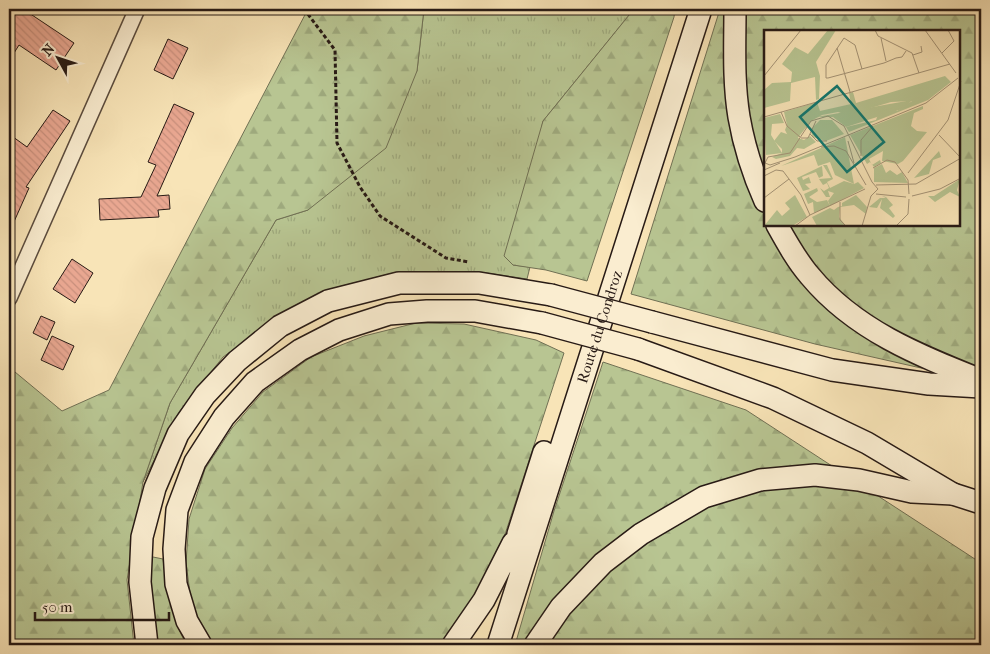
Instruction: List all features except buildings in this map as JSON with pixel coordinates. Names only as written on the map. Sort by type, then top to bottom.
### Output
[{"type":"main road","name":"Route du Condroz","points":[[486,645],[516,555],[518,534],[686,9]]},
{"type":"main road","name":"Route du Condroz","points":[[498,645],[701,9]]},
{"type":"main road","points":[[735,9],[734,60],[739,116],[753,174],[764,199]]},
{"type":"main road","points":[[778,226],[793,254],[810,276],[838,305],[879,334],[917,354],[981,380]]},
{"type":"main road","points":[[147,645],[140,582],[142,536],[156,488],[178,434],[205,396],[237,361],[280,326],[328,301],[399,283],[479,283],[551,295],[832,370],[930,384],[981,387]]},
{"type":"main road","points":[[201,645],[187,622],[176,584],[174,549],[177,510],[195,462],[224,417],[255,382],[300,350],[339,330],[388,314],[427,311],[475,311],[542,323],[638,349],[773,398],[868,443],[953,494],[981,503]]},
{"type":"main road","points":[[535,645],[561,607],[603,564],[641,534],[704,497],[760,480],[816,475],[859,480],[912,492],[953,494]]},
{"type":"main road","points":[[453,645],[484,600],[518,534]]},
{"type":"street","points":[[9,298],[138,9]]},
{"type":"path","points":[[304,9],[335,50],[337,143],[360,187],[380,216],[446,258],[472,263]]},
{"type":"green space","points":[[308,9],[424,9],[417,71],[386,148],[308,210],[276,220],[170,403],[143,482],[127,580],[134,645],[9,645],[9,367],[62,411],[109,390]]},
{"type":"green space","points":[[424,9],[634,9],[543,121],[513,265],[530,267],[527,279],[480,272],[397,272],[338,287],[288,310],[223,357],[179,412],[143,482],[170,403],[276,220],[308,210],[417,71]]},
{"type":"green space","points":[[634,9],[675,9],[674,17],[587,281],[546,270],[513,265],[504,256],[543,121]]},
{"type":"green space","points":[[720,9],[981,9],[981,369],[921,368],[815,344],[631,294]]},
{"type":"green space","points":[[416,323],[464,324],[536,340],[564,353],[497,559],[444,645],[212,645],[192,608],[186,563],[189,519],[205,469],[232,428],[263,392],[311,357],[364,336]]},
{"type":"green space","points":[[603,362],[746,410],[981,563],[981,645],[515,645],[554,511]]},
{"type":"green space","points":[[148,556],[163,559],[173,614],[187,645],[156,645]]}]
